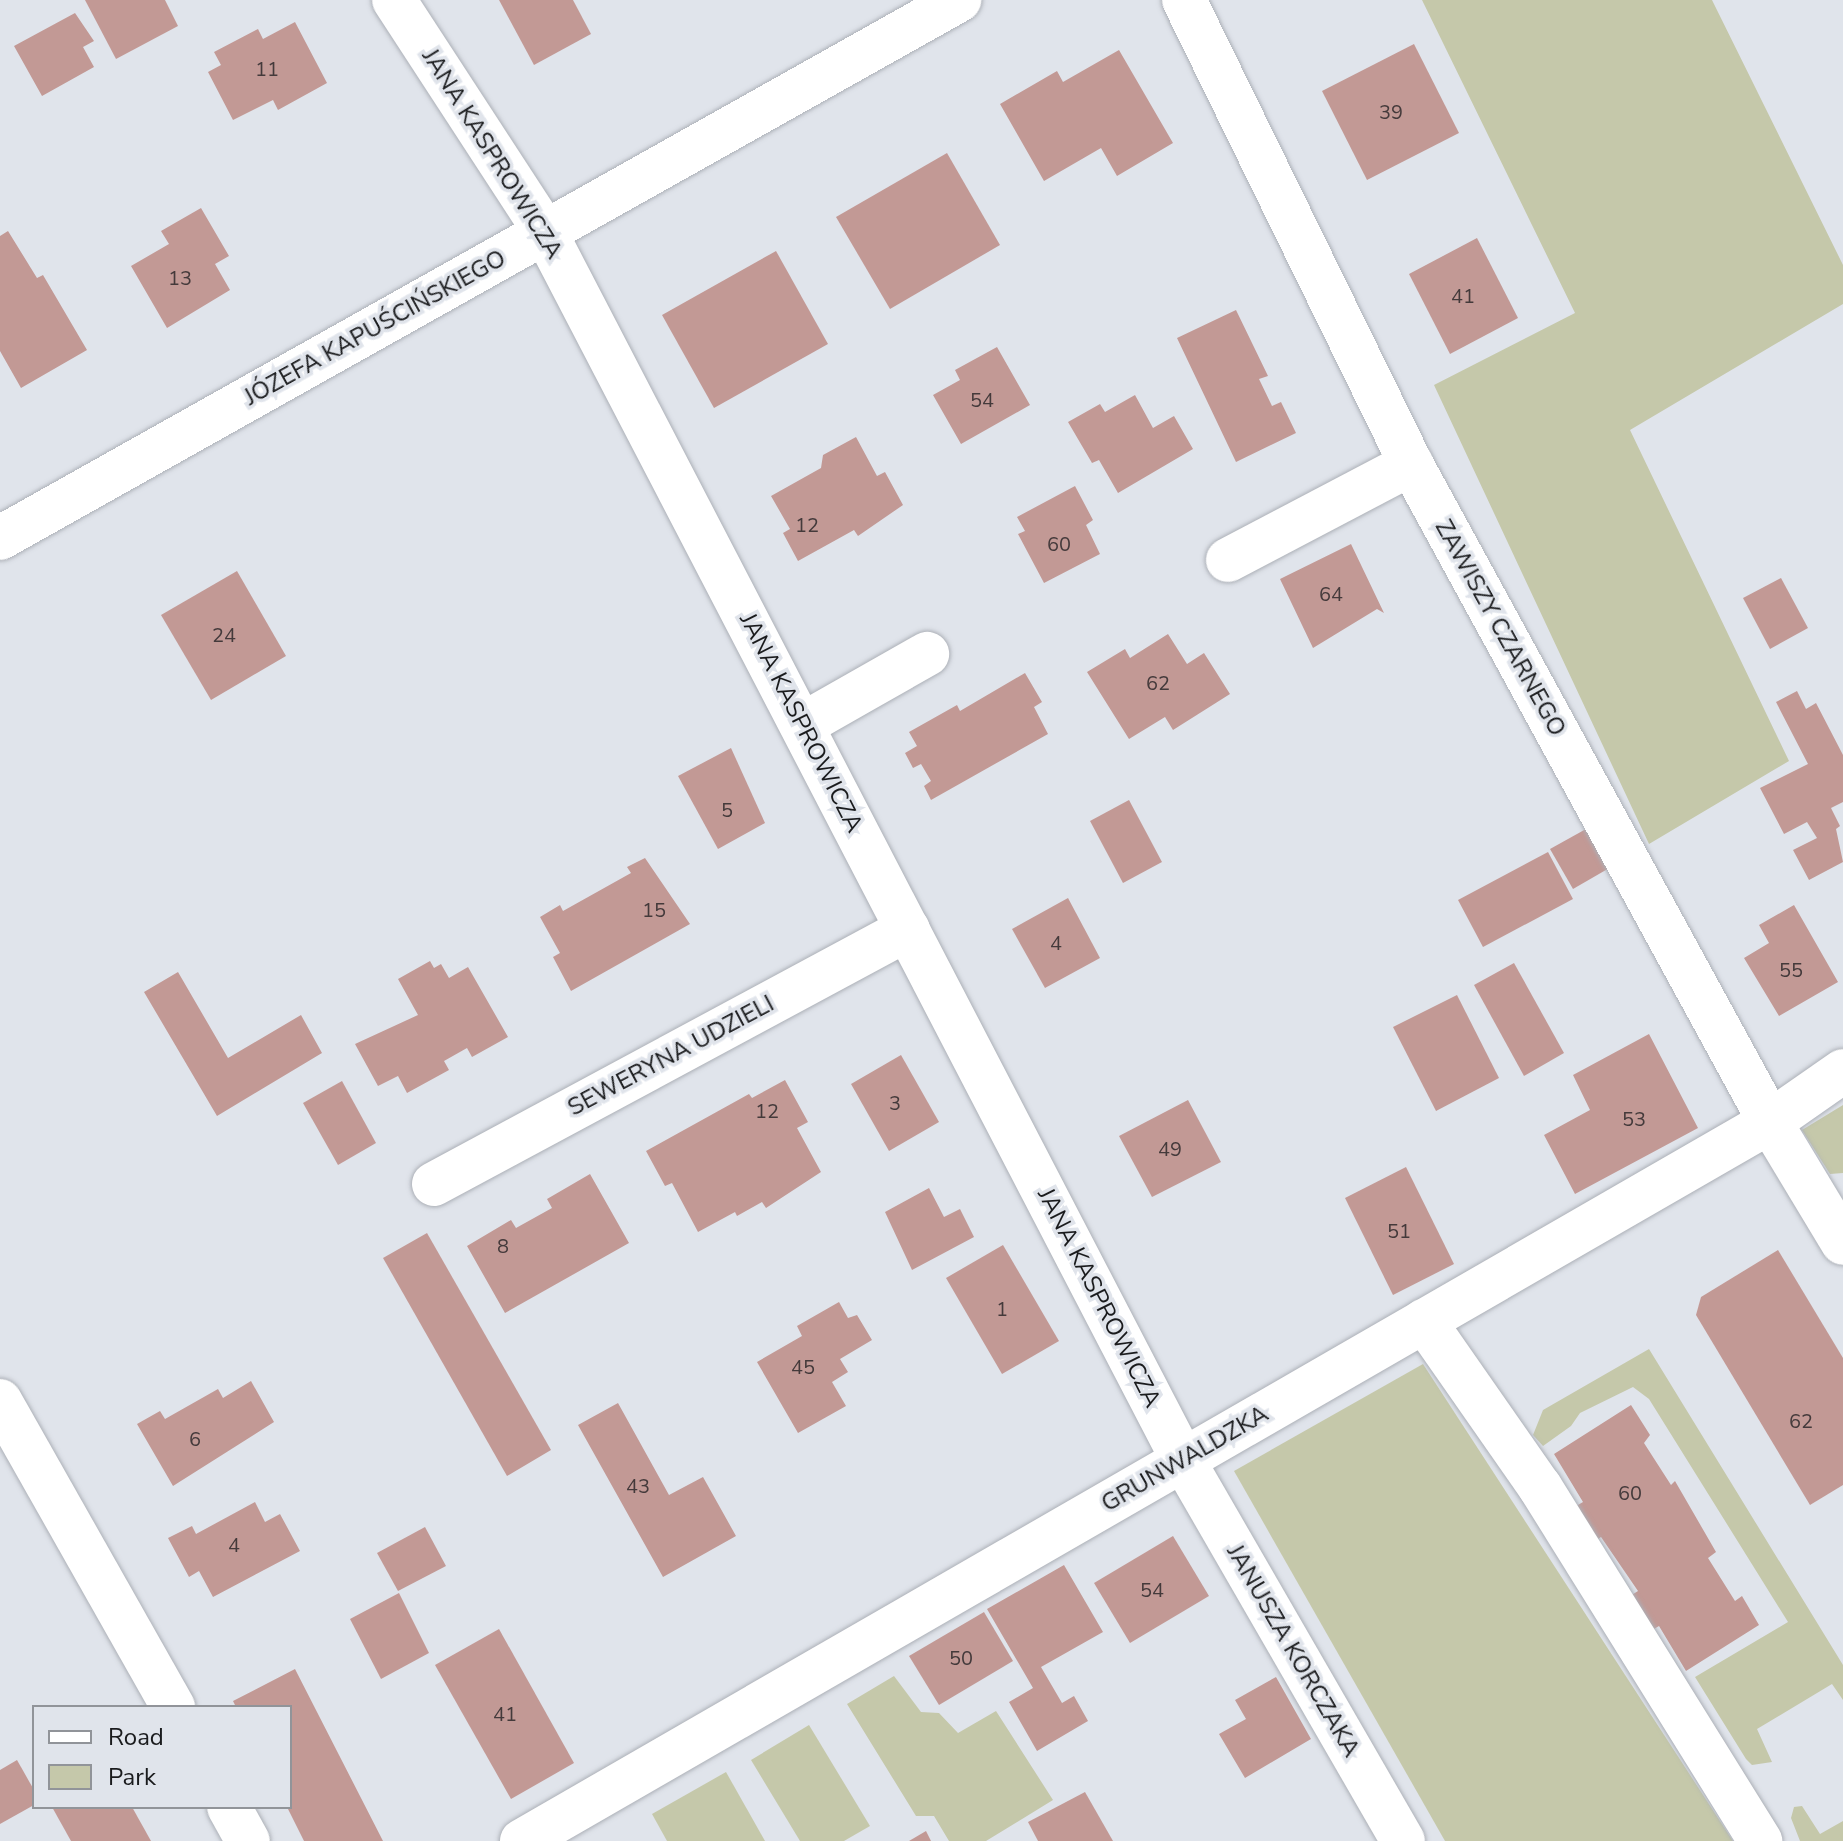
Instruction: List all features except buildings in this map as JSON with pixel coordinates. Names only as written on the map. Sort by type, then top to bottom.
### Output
[{"type":"street","name":"JANA KASPROWICZA","points":[[394,0],[545,232],[1183,1460]]},
{"type":"street","name":"JÓZEFA KAPUŚCIŃSKIEGO","points":[[0,538],[959,0]]},
{"type":"street","name":"ZAWISZY CZARNEGO","points":[[1184,0],[1411,464],[1770,1122],[1843,1243]]},
{"type":"street","points":[[1228,560],[1411,464]]},
{"type":"street","points":[[802,725],[927,654]]},
{"type":"street","name":"SEWERYNA UDZIELI","points":[[434,1184],[908,929]]},
{"type":"street","name":"GRUNWALDZKA","points":[[522,1841],[1770,1122],[1843,1071]]},
{"type":"street","points":[[1424,1321],[1540,1487],[1760,1841]]},
{"type":"street","points":[[0,1401],[172,1705]]},
{"type":"street","name":"JANUSZA KORCZAKA","points":[[1183,1460],[1403,1841]]},
{"type":"street","points":[[230,1809],[248,1841]]},
{"type":"green space","points":[[1422,0],[1712,0],[1843,265],[1843,304],[1630,430],[1789,761],[1649,844],[1434,385],[1575,313]]},
{"type":"green space","points":[[1843,1105],[1843,1173],[1830,1174],[1802,1130]]},
{"type":"green space","points":[[1649,1349],[1843,1665],[1843,1700],[1832,1684],[1757,1729],[1772,1762],[1752,1765],[1746,1759],[1695,1677],[1788,1622],[1649,1399],[1633,1387],[1580,1413],[1571,1426],[1543,1446],[1533,1435],[1543,1410]]},
{"type":"green space","points":[[1423,1364],[1733,1841],[1445,1841],[1234,1471]]},
{"type":"green space","points":[[894,1676],[921,1712],[939,1713],[958,1733],[996,1711],[1053,1800],[986,1841],[949,1841],[934,1816],[916,1816],[847,1704]]},
{"type":"green space","points":[[809,1725],[870,1826],[844,1841],[800,1841],[751,1760]]},
{"type":"green space","points":[[726,1772],[765,1841],[667,1841],[652,1814]]},
{"type":"green space","points":[[1802,1806],[1820,1834],[1843,1821],[1843,1841],[1800,1841],[1791,1818],[1794,1807]]}]
